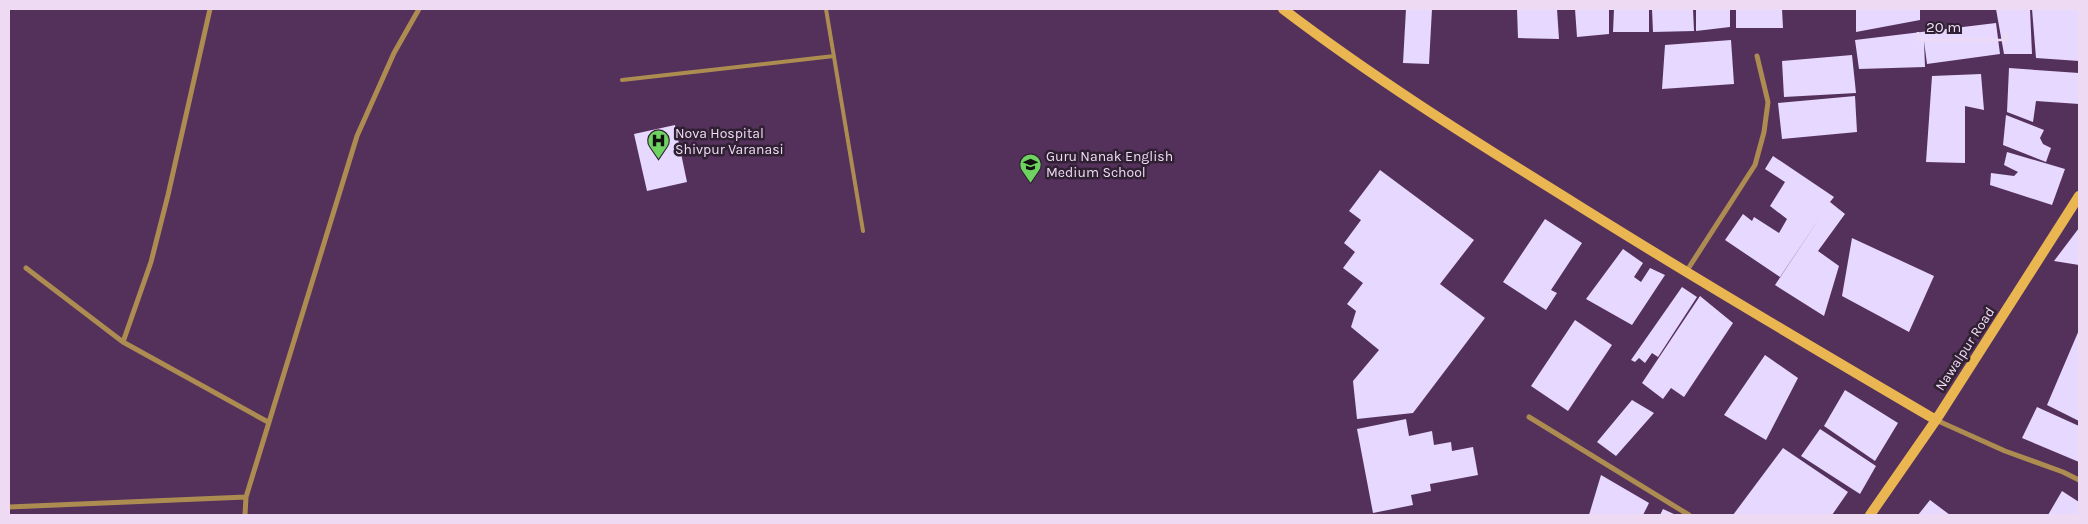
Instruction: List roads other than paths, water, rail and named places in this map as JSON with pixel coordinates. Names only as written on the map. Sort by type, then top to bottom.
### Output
[{"type":"street","points":[[124,342],[156,243],[210,9]]},
{"type":"street","points":[[245,515],[246,497],[268,422],[357,136],[394,53],[419,9]]},
{"type":"street","points":[[1283,9],[1327,42],[1463,134],[1685,272],[1936,420],[2005,451],[2063,472],[2079,480]]},
{"type":"street","points":[[1685,272],[1754,165],[1764,132],[1768,102],[1756,56]]},
{"type":"street","name":"Nawalpur Road","points":[[1870,515],[1936,420],[2079,196]]},
{"type":"street","points":[[26,268],[124,342],[268,422]]},
{"type":"street","points":[[1529,417],[1689,515]]},
{"type":"street","points":[[9,507],[246,497]]},
{"type":"lane","points":[[826,9],[863,231]]},
{"type":"lane","points":[[622,80],[834,56]]},
{"type":"place","name":"Nova Hospital Shivpur Varanasi","points":[[659,160]]},
{"type":"place","name":"Guru Nanak English Medium School","points":[[1030,183]]}]
